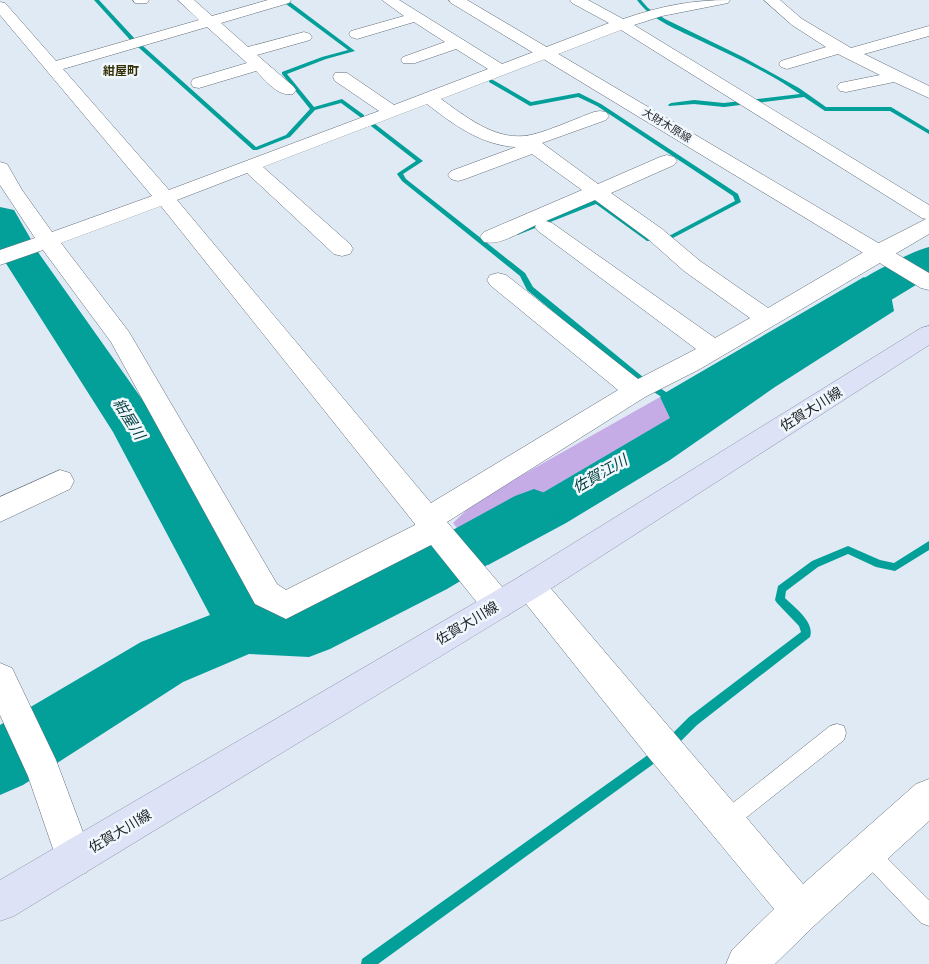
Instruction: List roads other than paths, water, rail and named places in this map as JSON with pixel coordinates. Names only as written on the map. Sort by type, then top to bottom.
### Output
[{"type":"main road","name":"佐賀大川線","points":[[0,902],[530,586],[929,334]]},
{"type":"street","points":[[185,0],[287,90]]},
{"type":"street","points":[[54,67],[284,0]]},
{"type":"street","points":[[389,0],[501,70]]},
{"type":"street","name":"大財木原線","points":[[456,0],[929,283]]},
{"type":"street","points":[[577,0],[622,24],[929,214]]},
{"type":"street","points":[[0,258],[165,198],[678,4],[723,0]]},
{"type":"street","points":[[771,0],[798,22],[844,50],[894,77],[921,84],[929,93]]},
{"type":"street","points":[[0,6],[165,198],[498,605]]},
{"type":"street","points":[[357,34],[417,17]]},
{"type":"street","points":[[787,64],[929,31]]},
{"type":"street","points":[[246,53],[304,37]]},
{"type":"street","points":[[409,60],[458,43]]},
{"type":"street","points":[[199,83],[259,65]]},
{"type":"street","points":[[341,77],[391,111]]},
{"type":"street","points":[[846,87],[894,77]]},
{"type":"street","points":[[428,97],[477,132],[514,143],[531,144],[655,234],[692,266],[767,318]]},
{"type":"street","points":[[458,175],[600,116]]},
{"type":"street","points":[[491,237],[667,161]]},
{"type":"street","points":[[250,166],[342,249]]},
{"type":"street","points":[[0,168],[13,191],[48,241],[121,338],[266,594],[286,605],[434,527],[645,386],[862,264],[878,252],[929,225]]},
{"type":"street","points":[[545,227],[713,349]]},
{"type":"street","points":[[498,280],[645,386]]},
{"type":"street","points":[[0,510],[60,481]]},
{"type":"street","points":[[530,586],[665,751],[801,911]]},
{"type":"street","points":[[0,679],[44,772],[74,859]]},
{"type":"street","points":[[746,964],[801,911],[929,797]]},
{"type":"lane","points":[[726,822],[837,734]]},
{"type":"lane","points":[[867,852],[929,915]]},
{"type":"water","points":[[864,277],[891,295],[894,311],[775,387],[670,460],[566,523],[488,565],[461,533],[481,529],[670,418],[660,397],[663,394]]},
{"type":"waterway","points":[[96,0],[134,41]]},
{"type":"waterway","points":[[639,0],[646,9],[663,20],[741,58],[797,89],[825,109],[891,109],[929,132]]},
{"type":"waterway","points":[[288,3],[352,51],[324,58],[284,73],[313,109]]},
{"type":"waterway","points":[[141,47],[255,149],[288,136],[313,109]]},
{"type":"waterway","points":[[491,81],[530,104],[579,95],[599,105],[736,195],[738,202],[669,238]]},
{"type":"waterway","points":[[671,105],[694,102],[724,105],[805,95]]},
{"type":"waterway","points":[[313,109],[342,101],[362,116]]},
{"type":"waterway","points":[[373,125],[420,161],[400,174],[404,180],[523,275],[530,288],[640,379],[663,394]]},
{"type":"waterway","points":[[518,233],[597,201],[649,240]]},
{"type":"waterway","name":"紺屋川","points":[[0,218],[22,258],[132,422],[247,627]]},
{"type":"waterway","name":"佐賀江川","points":[[823,329],[868,295],[929,260]]},
{"type":"waterway","name":"佐賀江川","points":[[247,627],[309,630],[427,572],[534,511]]},
{"type":"waterway","points":[[669,745],[693,721],[806,634],[804,624],[780,600],[781,589],[815,564],[848,550],[879,564],[895,567],[929,545]]},
{"type":"waterway","points":[[0,762],[162,662],[247,627]]},
{"type":"waterway","points":[[367,964],[659,753]]},
{"type":"district","name":"紺屋町","points":[[121,71]]}]
